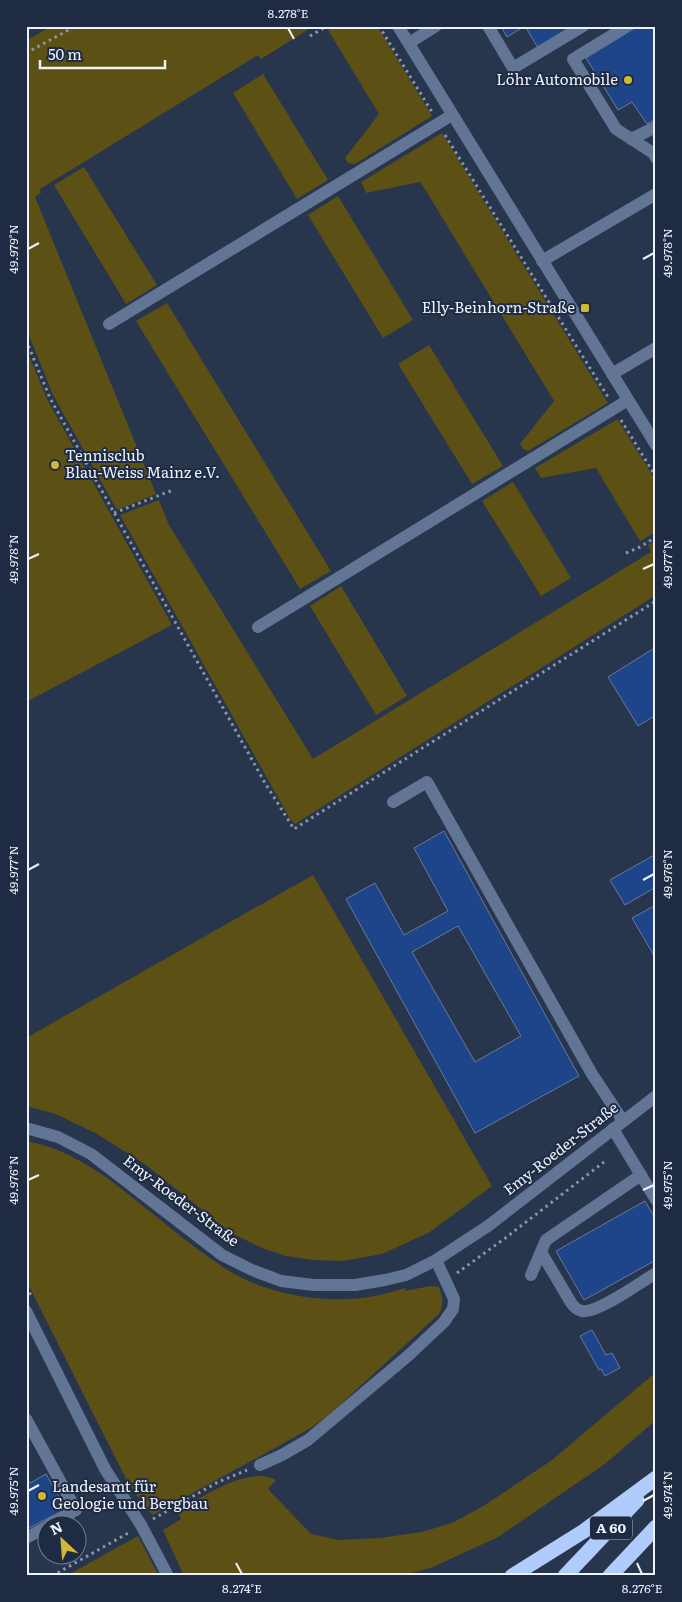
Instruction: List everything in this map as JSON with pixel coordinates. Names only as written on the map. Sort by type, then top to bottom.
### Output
[{"type":"highway","points":[[512,1576],[584,1531],[656,1480]]},
{"type":"highway","name":"A 60","points":[[565,1576],[656,1480]]},
{"type":"highway","name":"A 60","points":[[610,1576],[656,1527]]},
{"type":"street","points":[[398,26],[656,445]]},
{"type":"street","points":[[409,43],[436,26]]},
{"type":"street","points":[[488,26],[513,68],[583,26]]},
{"type":"street","points":[[627,26],[573,59],[616,129],[653,153],[656,158]]},
{"type":"street","points":[[109,324],[452,115]]},
{"type":"street","points":[[631,139],[656,127]]},
{"type":"street","points":[[542,261],[656,194]]},
{"type":"street","points":[[612,374],[656,348]]},
{"type":"street","points":[[258,628],[628,400]]},
{"type":"street","points":[[393,802],[427,782],[592,1074],[641,1175],[656,1200]]},
{"type":"street","name":"Emy-Roeder-Straße","points":[[26,1128],[58,1137],[91,1154],[222,1255],[252,1270],[281,1281],[314,1285],[356,1285],[406,1275],[436,1260],[488,1226],[656,1096]]},
{"type":"street","points":[[531,1275],[546,1240],[641,1175]]},
{"type":"street","points":[[541,1252],[574,1308],[582,1311],[599,1308],[656,1273]]},
{"type":"street","points":[[260,1465],[308,1440],[410,1355],[444,1322],[452,1309],[454,1299],[436,1260]]},
{"type":"street","points":[[26,1311],[105,1469],[141,1526],[168,1576]]},
{"type":"street","points":[[26,1419],[76,1510],[69,1514]]},
{"type":"street","points":[[26,1538],[38,1531]]},
{"type":"path","points":[[26,53],[76,26]]},
{"type":"path","points":[[310,36],[327,26]]},
{"type":"path","points":[[379,26],[656,477]]},
{"type":"path","points":[[26,340],[50,398],[265,783],[294,829],[656,600]]},
{"type":"path","points":[[114,514],[173,490]]},
{"type":"path","points":[[626,552],[640,547],[656,537]]},
{"type":"path","points":[[446,1280],[504,1239],[604,1162]]},
{"type":"path","points":[[52,1576],[218,1482],[260,1465]]},
{"type":"shaded area","points":[[51,26],[314,26],[261,59],[258,55],[40,189],[41,193],[35,197],[156,494],[117,510],[53,395],[26,328],[26,41]]},
{"type":"shaded area","points":[[333,26],[377,26],[432,116],[355,164],[348,163],[345,158],[379,114],[328,30]]},
{"type":"shaded area","points":[[263,74],[328,180],[297,199],[233,93]]},
{"type":"shaded area","points":[[442,133],[608,403],[528,451],[523,449],[520,444],[554,401],[426,191],[420,182],[366,193],[361,182]]},
{"type":"shaded area","points":[[84,167],[157,285],[126,304],[54,185]]},
{"type":"shaded area","points":[[338,196],[413,320],[383,338],[308,215]]},
{"type":"shaded area","points":[[167,303],[331,571],[300,589],[136,321]]},
{"type":"shaded area","points":[[429,345],[503,466],[472,484],[398,364]]},
{"type":"shaded area","points":[[26,348],[47,399],[172,625],[26,702]]},
{"type":"shaded area","points":[[618,420],[656,481],[656,532],[640,541],[596,468],[541,478],[535,468]]},
{"type":"shaded area","points":[[513,482],[571,578],[541,596],[482,501]]},
{"type":"shaded area","points":[[159,500],[169,525],[313,759],[651,552],[648,545],[656,541],[656,595],[295,824],[290,819],[120,515]]},
{"type":"shaded area","points":[[341,586],[407,696],[376,715],[310,606]]},
{"type":"shaded area","points":[[313,875],[492,1186],[430,1232],[382,1254],[343,1261],[313,1260],[286,1256],[262,1248],[231,1233],[146,1165],[97,1134],[56,1114],[26,1106],[26,1038]]},
{"type":"shaded area","points":[[26,1141],[57,1150],[86,1164],[113,1182],[181,1237],[226,1269],[257,1284],[290,1294],[326,1299],[367,1297],[405,1288],[405,1291],[430,1286],[439,1287],[442,1301],[441,1310],[439,1314],[332,1412],[311,1428],[153,1515],[146,1509],[126,1479],[26,1280]]},
{"type":"shaded area","points":[[656,1372],[656,1420],[605,1464],[498,1537],[433,1567],[401,1576],[184,1576],[163,1530],[181,1519],[177,1511],[212,1491],[239,1480],[265,1476],[276,1480],[268,1489],[311,1534],[339,1540],[380,1538],[422,1532],[452,1523],[485,1505],[552,1460]]},
{"type":"shaded area","points":[[138,1536],[159,1576],[66,1576]]},
{"type":"building","points":[[501,26],[525,26],[507,37]]},
{"type":"building","points":[[525,26],[572,26],[538,48]]},
{"type":"building","name":"Löhr Automobile","points":[[638,26],[656,26],[656,119],[647,124],[632,102],[618,110],[586,58]]},
{"type":"building","points":[[656,647],[656,715],[638,726],[608,677]]},
{"type":"building","points":[[444,831],[579,1076],[475,1133],[346,899],[375,883],[404,935],[448,911],[414,848]],"holes":[[[458,926],[521,1036],[475,1062],[412,952]]]},
{"type":"building","points":[[656,854],[656,887],[625,905],[610,880]]},
{"type":"building","points":[[656,905],[656,959],[632,918]]},
{"type":"building","points":[[645,1201],[656,1220],[656,1260],[584,1300],[556,1251]]},
{"type":"building","points":[[592,1330],[606,1355],[612,1353],[620,1368],[605,1376],[601,1369],[599,1370],[580,1336]]},
{"type":"building","name":"Landesamt für Geologie und Bergbau","points":[[46,1474],[66,1509],[56,1514],[38,1514],[38,1523],[29,1528],[26,1523],[26,1477],[30,1483]]},
{"type":"place","name":"Löhr Automobile","points":[[628,80]]},
{"type":"place","name":"Elly-Beinhorn-Straße","points":[[585,308]]},
{"type":"place","name":"Tennisclub Blau-Weiss Mainz e.V.","points":[[55,465]]},
{"type":"place","name":"Landesamt für Geologie und Bergbau","points":[[42,1496]]}]
